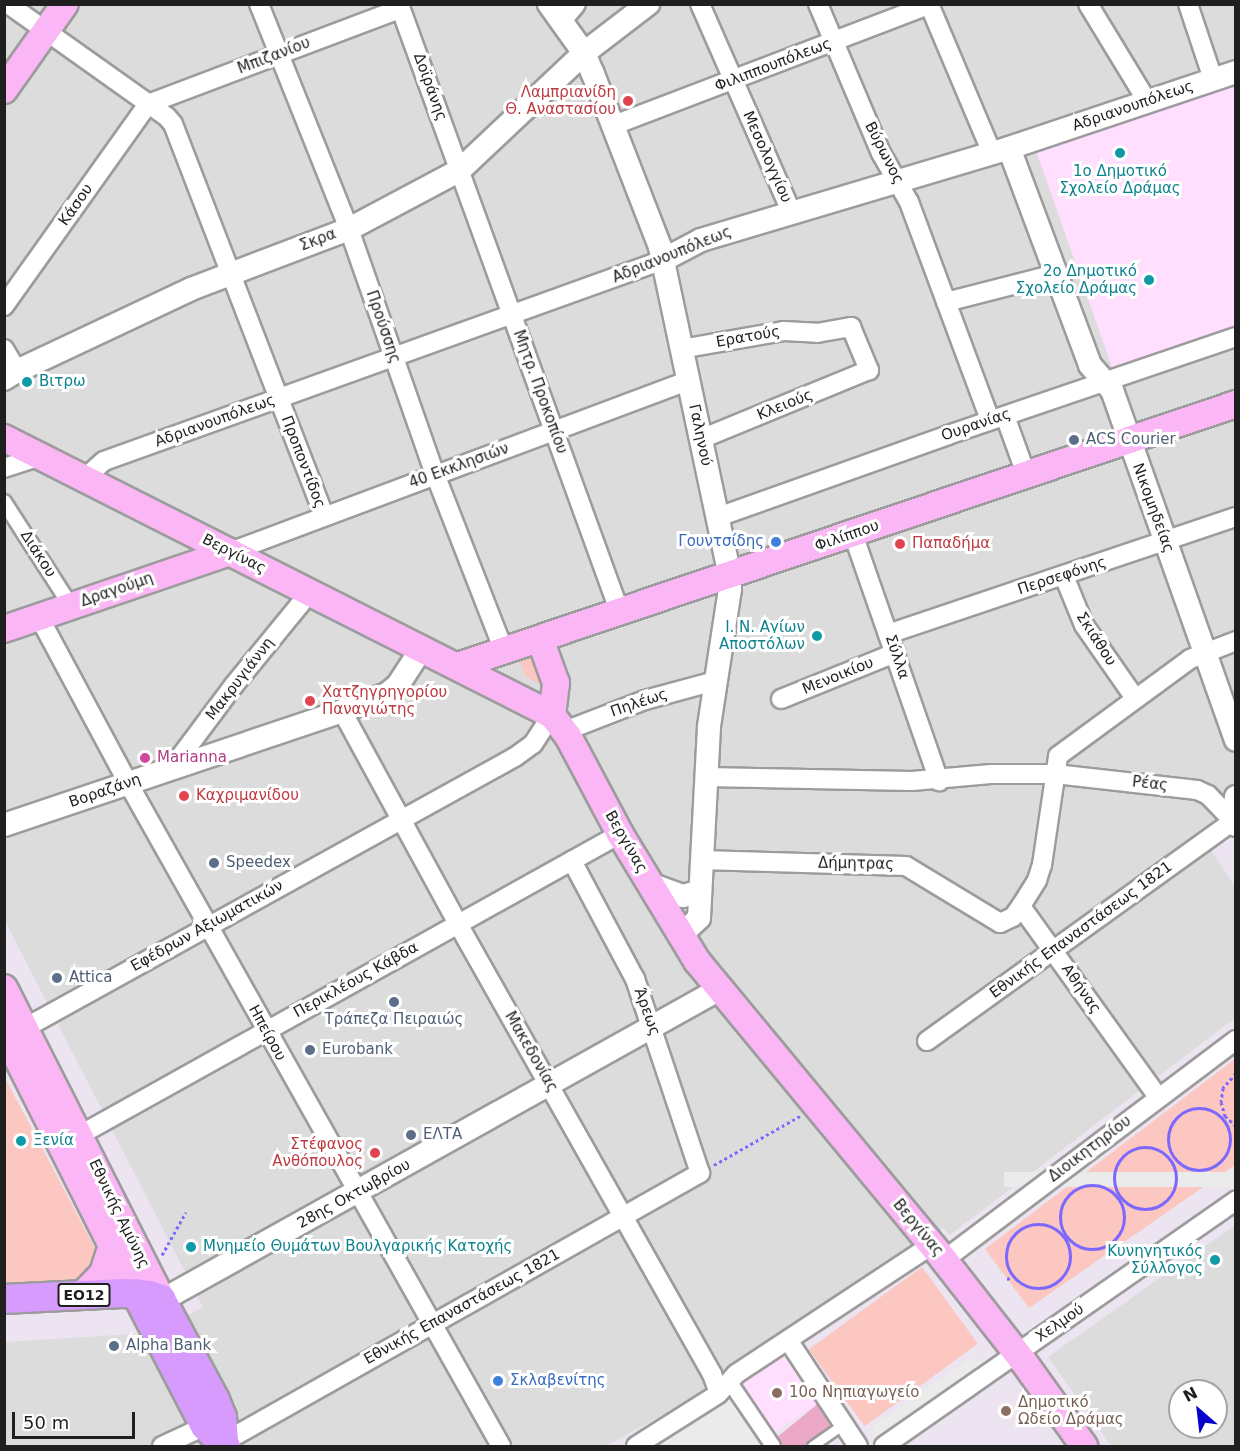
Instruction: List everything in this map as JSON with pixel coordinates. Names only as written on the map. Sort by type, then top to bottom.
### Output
[{"type":"main road","points":[[4,90],[65,4]]},
{"type":"main road","name":"Φιλίππου","points":[[458,666],[1236,404]]},
{"type":"main road","name":"Βεργίνας","points":[[4,438],[458,666],[558,723],[680,936],[816,1107],[938,1252],[1017,1353],[1084,1446]]},
{"type":"main road","name":"Δραγούμη","points":[[4,628],[230,552]]},
{"type":"main road","points":[[540,639],[556,683],[558,723]]},
{"type":"main road","name":"Εθνικής Αμύνης","points":[[4,988],[12,1033],[71,1140],[148,1295]]},
{"type":"main road","name":"Εθνικής Αμύνης","points":[[71,1140],[112,1246],[148,1295],[215,1400],[222,1417],[218,1438]]},
{"type":"main road","points":[[82,1295],[103,1273],[112,1246]]},
{"type":"main road","name":"ΕΟ12","points":[[4,1299],[82,1295],[148,1295]]},
{"type":"main road","name":"ΕΟ12","points":[[4,1318],[148,1295]]},
{"type":"street","points":[[8,4],[167,117],[173,124],[230,274]]},
{"type":"street","name":"Προύσσης","points":[[259,4],[349,229],[435,474],[504,651]]},
{"type":"street","points":[[555,13],[576,4]]},
{"type":"street","name":"Σκρα","points":[[11,375],[230,274],[349,229],[460,170],[584,53],[648,4]]},
{"type":"street","name":"Μεσολογγίου","points":[[700,4],[791,211]]},
{"type":"street","name":"Βύρωνος","points":[[818,4],[881,153],[909,202],[946,302],[997,418],[1026,474]]},
{"type":"street","points":[[1088,4],[1147,101]]},
{"type":"street","points":[[1188,4],[1213,79]]},
{"type":"street","name":"Φιλιππουπόλεως","points":[[614,125],[930,5]]},
{"type":"street","name":"Νικομηδείας","points":[[930,5],[1001,150],[1055,274],[1090,365],[1112,390],[1236,740]]},
{"type":"street","name":"Μπιζανίου","points":[[148,104],[400,7]]},
{"type":"street","name":"Δοϊράνης","points":[[400,7],[460,170]]},
{"type":"street","name":"Γαληνού","points":[[555,13],[584,53],[614,125],[663,260],[730,576],[730,589],[715,681],[706,777],[699,918],[680,936]]},
{"type":"street","name":"Αδριανουπόλεως","points":[[85,478],[105,461],[663,260],[701,240],[791,211],[898,183],[1236,72]]},
{"type":"street","name":"Κάσου","points":[[4,306],[148,104]]},
{"type":"street","name":"Μητρ. Προκοπίου","points":[[460,170],[620,613]]},
{"type":"street","name":"Προποντίδος","points":[[230,274],[324,515]]},
{"type":"street","points":[[946,302],[1055,274]]},
{"type":"street","name":"Ερατούς","points":[[681,349],[784,331],[817,333],[851,327],[869,370]]},
{"type":"street","name":"Ουρανίας","points":[[718,517],[997,418],[1236,337]]},
{"type":"street","points":[[4,349],[11,375]]},
{"type":"street","name":"Κλειούς","points":[[700,439],[869,370]]},
{"type":"street","name":"40 Εκκλησιών","points":[[230,552],[688,381]]},
{"type":"street","points":[[4,468],[40,456]]},
{"type":"street","name":"Διάκου","points":[[4,502],[71,606]]},
{"type":"street","name":"Περσεφόνης","points":[[888,634],[1236,517]]},
{"type":"street","name":"Σύλλα","points":[[853,534],[939,781]]},
{"type":"street","name":"Σκιάθου","points":[[1064,576],[1083,625],[1135,698]]},
{"type":"street","name":"Μακρυγιάννη","points":[[172,768],[234,685],[310,592]]},
{"type":"street","name":"Ηπείρου","points":[[39,617],[207,926],[501,1446]]},
{"type":"street","points":[[1022,906],[1037,880],[1042,865],[1058,756],[1190,659],[1205,651],[1236,641]]},
{"type":"street","name":"Βοραζάνη","points":[[4,825],[342,711],[394,689],[422,648]]},
{"type":"street","name":"Μενοικίου","points":[[781,699],[895,653]]},
{"type":"street","name":"Πηλέως","points":[[558,723],[715,681]]},
{"type":"street","name":"Μακεδονίας","points":[[342,711],[458,924],[625,1216],[712,1374],[724,1387]]},
{"type":"street","name":"Εφέδρων Αξιωματικών","points":[[12,1033],[524,752],[558,723]]},
{"type":"street","points":[[706,777],[939,781],[991,774],[1055,774]]},
{"type":"street","name":"Ρέας","points":[[1055,774],[1197,790],[1208,795],[1235,822]]},
{"type":"street","points":[[1235,822],[1236,797]]},
{"type":"street","name":"Εθνικής Επαναστάσεως 1821","points":[[927,1041],[1235,822]]},
{"type":"street","name":"Περικλέους Κάβδα","points":[[71,1140],[620,834]]},
{"type":"street","name":"Δήμητρας","points":[[702,860],[906,866],[1000,923],[1013,917],[1022,906]]},
{"type":"street","name":"Άρεως","points":[[572,861],[630,968],[653,1026],[700,1173]]},
{"type":"street","points":[[650,884],[683,896],[700,891]]},
{"type":"street","name":"Αθήνας","points":[[1022,906],[1158,1097]]},
{"type":"street","name":"28ης Οκτωβρίου","points":[[148,1295],[358,1192],[720,989]]},
{"type":"street","name":"Διοικητηρίου","points":[[636,1446],[724,1387],[788,1340],[938,1252],[1236,1040]]},
{"type":"street","name":"Εθνικής Επαναστάσεως 1821","points":[[162,1446],[218,1438],[432,1323],[700,1173]]},
{"type":"street","name":"Χελμού","points":[[884,1446],[1017,1353],[1232,1209]]},
{"type":"street","points":[[788,1340],[858,1446]]},
{"type":"street","points":[[724,1387],[773,1446]]},
{"type":"lane","points":[[812,1446],[842,1425]]},
{"type":"path","points":[[1236,1073],[1227,1082],[1221,1095],[1222,1109],[1226,1120],[1229,1130],[1230,1144],[1220,1162],[1208,1169],[1194,1170],[1181,1165],[1172,1159],[1163,1152],[1150,1147],[1136,1148],[1126,1153],[1119,1160],[1114,1173],[1115,1187],[1119,1198],[1124,1221],[1118,1234],[1108,1244],[1087,1248],[1074,1243],[1066,1237],[1056,1230],[1043,1225],[1029,1226],[1017,1233],[1007,1251],[1008,1265],[1014,1277],[1026,1286],[1040,1288],[1059,1279],[1069,1261],[1068,1247],[1066,1237],[1062,1226],[1061,1212],[1066,1198],[1076,1189],[1097,1185],[1110,1191],[1119,1198],[1127,1204],[1140,1209],[1154,1208],[1163,1204],[1171,1196],[1176,1183],[1176,1169],[1172,1159],[1168,1148],[1167,1134],[1177,1116],[1190,1109],[1204,1108],[1217,1113],[1226,1120],[1236,1126]]},
{"type":"path","points":[[700,1173],[816,1107]]},
{"type":"path","points":[[148,1295],[186,1212]]},
{"type":"shaded area","points":[[5,5],[1235,5],[1236,810],[1201,835],[1235,887],[1235,1018],[950,1235],[943,1228],[775,1338],[704,1392],[606,1446],[5,1446],[5,1342],[133,1334],[142,1340],[203,1307],[5,921]]},
{"type":"shaded area","points":[[1235,82],[1235,329],[1113,370],[1035,148]]},
{"type":"shaded area","points":[[538,651],[548,681],[540,684],[526,677],[518,658]]},
{"type":"shaded area","points":[[1235,1059],[1235,1165],[1029,1308],[985,1249]]},
{"type":"shaded area","name":"Ξενία","points":[[4,1076],[97,1252],[84,1278],[5,1284]]},
{"type":"shaded area","points":[[1004,1172],[1235,1172],[1235,1187],[1004,1187]]},
{"type":"shaded area","points":[[1235,1225],[1235,1446],[1111,1446],[1048,1357]]},
{"type":"shaded area","points":[[922,1267],[978,1344],[865,1426],[809,1349]]},
{"type":"shaded area","name":"10ο Νηπιαγωγείο","points":[[785,1351],[819,1403],[769,1435],[736,1383]]},
{"type":"shaded area","points":[[969,1359],[984,1363],[872,1441],[874,1425]]},
{"type":"shaded area","points":[[735,1398],[766,1446],[660,1446]]},
{"type":"shaded area","points":[[819,1403],[833,1426],[804,1446],[782,1446],[776,1438]]},
{"type":"place","name":"Λαμπριανίδη Θ. Αναστασίου","points":[[628,101]]},
{"type":"place","name":"1ο Δημοτικό Σχολείο Δράμας","points":[[1120,153]]},
{"type":"place","name":"2ο Δημοτικό Σχολείο Δράμας","points":[[1149,280]]},
{"type":"place","name":"Βιτρω","points":[[27,382]]},
{"type":"place","name":"ACS Courier","points":[[1074,440]]},
{"type":"place","name":"Γουντσίδης","points":[[776,542]]},
{"type":"place","name":"Παπαδήμα","points":[[900,544]]},
{"type":"place","name":"Ι. Ν. Αγίων Αποστόλων","points":[[817,636]]},
{"type":"place","name":"Χατζηγρηγορίου Παναγιώτης","points":[[310,701]]},
{"type":"place","name":"Marianna","points":[[145,758]]},
{"type":"place","name":"Καχριμανίδου","points":[[184,796]]},
{"type":"place","name":"Speedex","points":[[214,863]]},
{"type":"place","name":"Attica","points":[[57,978]]},
{"type":"place","name":"Τράπεζα Πειραιώς","points":[[394,1002]]},
{"type":"place","name":"Eurobank","points":[[310,1050]]},
{"type":"place","name":"ΕΛΤΑ","points":[[411,1135]]},
{"type":"place","name":"Ξενία","points":[[21,1141]]},
{"type":"place","name":"Στέφανος Ανθόπουλος","points":[[375,1153]]},
{"type":"place","name":"Μνημείο Θυμάτων Βουλγαρικής Κατοχής","points":[[191,1247]]},
{"type":"place","name":"Κυνηγητικός Σύλλογος","points":[[1215,1260]]},
{"type":"place","name":"Alpha Bank","points":[[114,1346]]},
{"type":"place","name":"Σκλαβενίτης","points":[[498,1381]]},
{"type":"place","name":"10ο Νηπιαγωγείο","points":[[777,1393]]},
{"type":"place","name":"Δημοτικό Ωδείο Δράμας","points":[[1006,1411]]}]
